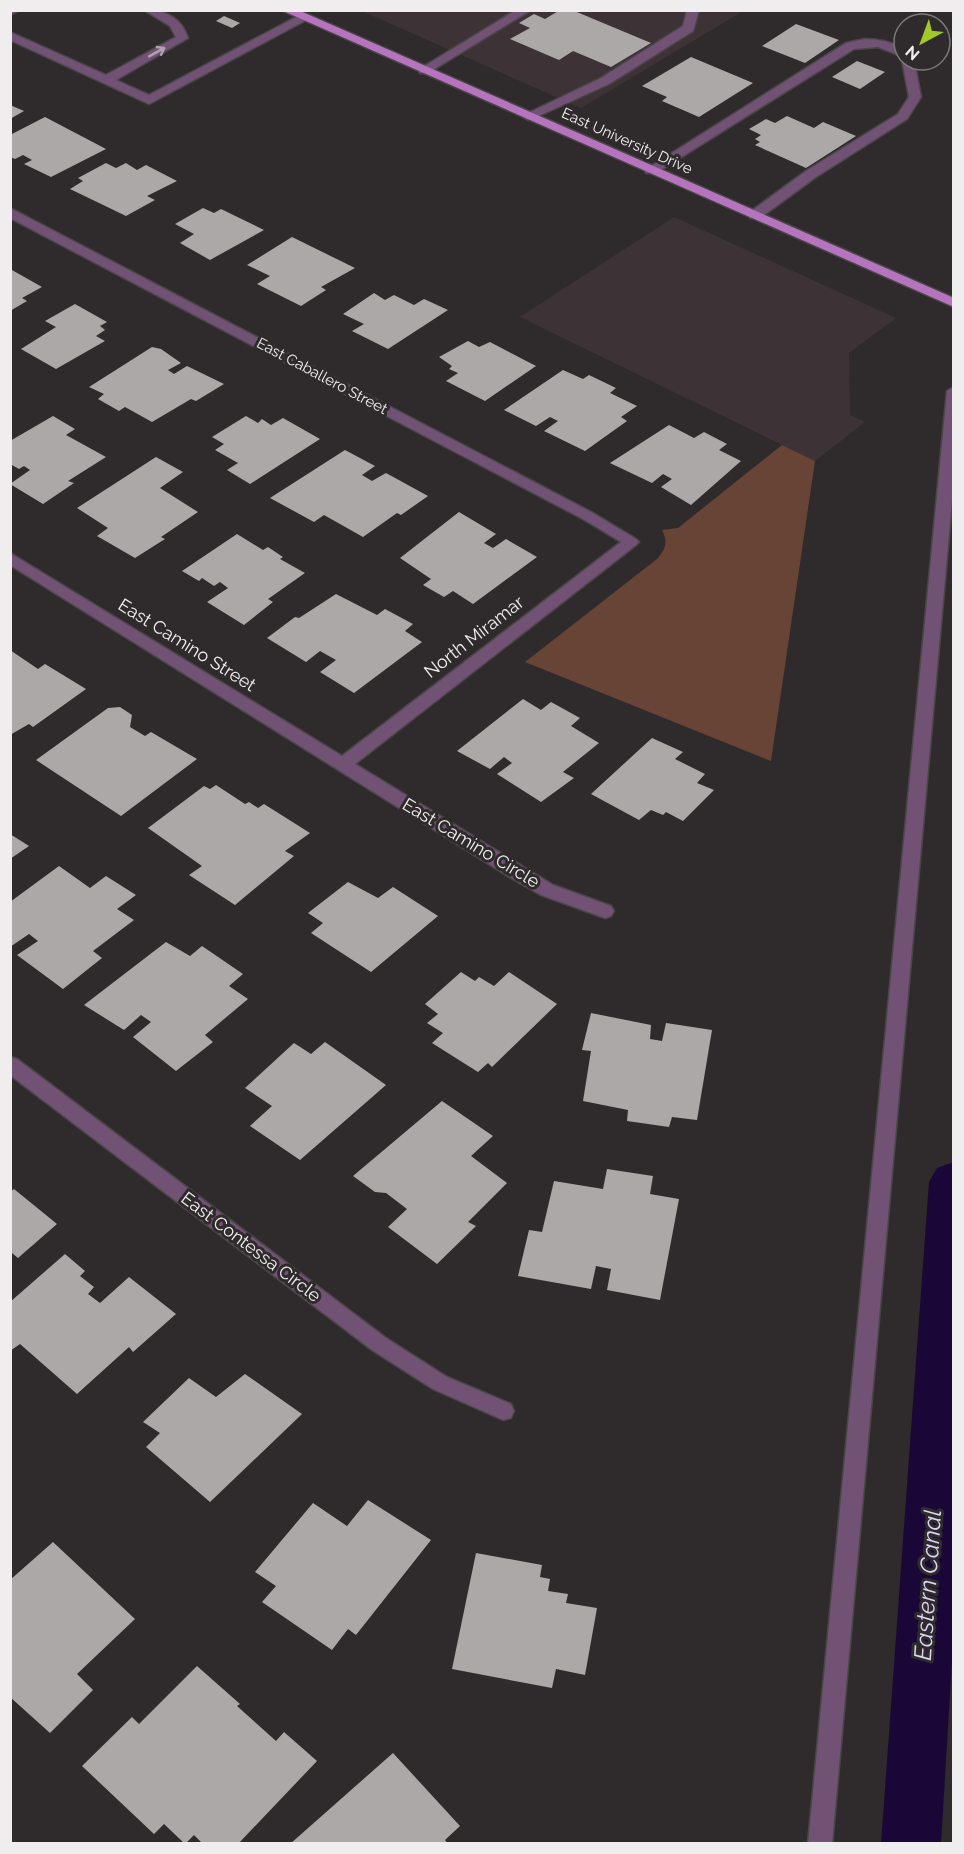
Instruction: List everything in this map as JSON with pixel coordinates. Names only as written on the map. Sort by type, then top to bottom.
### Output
[{"type":"main road","name":"East University Drive","points":[[287,10],[954,303]]},
{"type":"street","points":[[106,80],[182,38],[180,29],[171,21],[150,10]]},
{"type":"street","points":[[424,69],[525,10]]},
{"type":"street","points":[[528,116],[605,81],[680,34],[689,28],[693,10]]},
{"type":"street","points":[[10,35],[149,100],[304,18]]},
{"type":"street","points":[[651,170],[850,46],[874,41],[892,47]]},
{"type":"street","points":[[754,215],[811,174],[903,116],[915,97],[910,72]]},
{"type":"street","name":"East Caballero Street","points":[[10,212],[588,516],[631,542]]},
{"type":"street","points":[[820,1844],[954,391]]},
{"type":"street","name":"North Miramar","points":[[342,765],[631,542]]},
{"type":"street","name":"East Camino Street","points":[[10,558],[342,765]]},
{"type":"street","name":"East Camino Circle","points":[[342,765],[547,890],[605,910]]},
{"type":"street","name":"East Contessa Circle","points":[[10,1064],[379,1344],[440,1383],[503,1411]]},
{"type":"shaded area","points":[[362,11],[743,11],[581,108]]},
{"type":"shaded area","points":[[674,217],[896,318],[849,353],[850,415],[865,422],[815,461],[520,317]]},
{"type":"shaded area","points":[[782,445],[815,461],[771,761],[525,662],[657,559],[665,545],[662,530],[678,528]]},
{"type":"building","points":[[560,10],[572,10],[651,43],[611,67],[573,51],[559,60],[510,39],[530,28],[519,23],[534,14],[545,19]]},
{"type":"building","points":[[224,16],[240,23],[232,28],[216,21]]},
{"type":"building","points":[[796,24],[839,40],[805,63],[762,46]]},
{"type":"building","points":[[691,57],[753,83],[699,117],[662,101],[667,97],[642,86]]},
{"type":"building","points":[[857,61],[885,72],[860,89],[832,77]]},
{"type":"building","points":[[10,105],[24,111],[10,119]]},
{"type":"building","points":[[787,116],[814,128],[823,122],[856,136],[806,168],[755,145],[760,142],[755,139],[761,135],[749,129],[766,119],[775,123]]},
{"type":"building","points":[[45,117],[106,149],[51,177],[24,164],[32,160],[23,155],[15,159],[10,157],[10,135]]},
{"type":"building","points":[[106,163],[116,168],[126,163],[137,170],[146,165],[177,181],[147,196],[155,200],[126,216],[70,189],[83,181],[78,178]]},
{"type":"building","points":[[203,208],[214,213],[221,209],[264,230],[210,260],[180,243],[194,234],[175,224]]},
{"type":"building","points":[[292,237],[355,268],[321,287],[326,290],[301,306],[257,284],[270,276],[247,265]]},
{"type":"building","points":[[12,270],[42,287],[22,298],[27,301],[10,311]]},
{"type":"building","points":[[374,293],[385,300],[394,295],[414,305],[424,299],[448,310],[388,349],[352,331],[364,324],[343,314]]},
{"type":"building","points":[[75,304],[107,322],[100,326],[105,330],[96,336],[105,341],[56,369],[21,349],[56,327],[45,321]]},
{"type":"building","points":[[468,341],[479,347],[490,342],[536,366],[485,401],[446,381],[458,373],[449,369],[452,366],[439,357]]},
{"type":"building","points":[[152,347],[161,349],[181,363],[168,370],[174,374],[187,366],[224,384],[196,401],[191,399],[152,422],[125,407],[119,411],[98,399],[104,394],[89,387]]},
{"type":"building","points":[[563,370],[583,379],[589,375],[616,388],[610,393],[637,406],[621,417],[627,421],[585,451],[544,431],[558,421],[550,417],[536,426],[504,410]]},
{"type":"building","points":[[53,416],[75,429],[66,435],[106,457],[68,481],[74,483],[43,504],[10,484],[30,470],[24,466],[19,469],[10,464],[10,441]]},
{"type":"building","points":[[246,416],[258,423],[262,419],[271,425],[283,418],[320,439],[250,484],[227,470],[238,463],[215,450],[224,444],[212,437]]},
{"type":"building","points":[[669,425],[694,438],[704,432],[727,444],[719,450],[741,461],[691,505],[661,487],[672,479],[663,474],[652,483],[610,463]]},
{"type":"building","points":[[345,450],[375,466],[362,475],[372,481],[386,473],[428,496],[401,515],[397,513],[363,537],[324,515],[314,522],[270,498]]},
{"type":"building","points":[[156,457],[183,472],[160,488],[198,512],[161,537],[165,539],[135,558],[97,536],[108,528],[77,508]]},
{"type":"building","points":[[459,512],[496,534],[484,543],[493,548],[506,539],[537,557],[473,604],[453,591],[444,597],[423,585],[431,579],[400,558]]},
{"type":"building","points":[[237,534],[263,550],[268,547],[283,557],[280,559],[305,573],[268,599],[273,602],[244,625],[207,602],[228,588],[220,582],[214,586],[202,578],[199,581],[182,571]]},
{"type":"building","points":[[336,594],[377,615],[385,609],[413,624],[405,631],[422,642],[354,693],[320,672],[336,660],[320,651],[306,662],[267,638],[295,617],[299,618]]},
{"type":"building","points":[[10,650],[38,669],[45,664],[86,689],[33,727],[29,724],[10,735]]},
{"type":"building","points":[[523,699],[541,710],[551,702],[580,718],[571,726],[599,743],[563,772],[574,778],[541,802],[497,774],[512,763],[504,757],[490,769],[457,751]]},
{"type":"building","points":[[120,707],[132,715],[130,727],[145,736],[151,732],[197,759],[121,816],[36,760],[108,708]]},
{"type":"building","points":[[652,738],[683,752],[675,759],[705,774],[697,783],[714,790],[683,821],[666,812],[663,815],[651,810],[639,820],[591,794]]},
{"type":"building","points":[[216,785],[245,804],[249,802],[258,808],[264,804],[310,833],[285,851],[294,856],[235,905],[189,875],[202,866],[148,828],[204,786],[210,789]]},
{"type":"building","points":[[10,834],[29,846],[10,859]]},
{"type":"building","points":[[59,866],[90,888],[106,876],[136,895],[117,909],[134,920],[93,951],[102,958],[63,989],[17,955],[38,941],[29,934],[10,947],[10,902]]},
{"type":"building","points":[[348,882],[378,898],[393,887],[438,916],[371,972],[311,933],[323,923],[308,913]]},
{"type":"building","points":[[166,942],[190,956],[202,946],[243,974],[229,986],[248,999],[205,1035],[213,1042],[176,1071],[133,1037],[151,1022],[141,1015],[124,1030],[84,1005]]},
{"type":"building","points":[[461,972],[475,981],[479,977],[494,986],[509,972],[557,1004],[492,1067],[488,1063],[478,1072],[432,1043],[443,1033],[427,1023],[438,1014],[425,1004]]},
{"type":"building","points":[[591,1013],[651,1025],[650,1039],[662,1041],[666,1023],[712,1030],[697,1120],[672,1117],[669,1127],[627,1121],[628,1110],[583,1101],[591,1051],[582,1050]]},
{"type":"building","points":[[325,1042],[386,1085],[300,1160],[250,1126],[272,1106],[245,1088],[294,1043],[311,1054]]},
{"type":"building","points":[[442,1101],[493,1136],[471,1156],[507,1183],[468,1222],[476,1226],[437,1264],[388,1227],[407,1209],[386,1193],[375,1192],[353,1176]]},
{"type":"building","points":[[607,1169],[653,1176],[650,1194],[679,1199],[660,1300],[607,1290],[611,1269],[596,1266],[591,1289],[518,1276],[529,1230],[542,1232],[554,1181],[603,1189]]},
{"type":"building","points":[[14,1189],[57,1224],[18,1258],[10,1254],[10,1192]]},
{"type":"building","points":[[65,1254],[85,1271],[80,1276],[94,1287],[88,1294],[100,1303],[129,1277],[176,1314],[133,1352],[129,1347],[77,1394],[20,1344],[10,1351],[10,1302]]},
{"type":"building","points":[[245,1374],[302,1414],[210,1502],[146,1447],[160,1433],[143,1422],[189,1378],[216,1397]]},
{"type":"building","points":[[368,1500],[431,1540],[356,1635],[348,1629],[332,1650],[262,1602],[276,1586],[255,1572],[313,1503],[347,1526]]},
{"type":"building","points":[[53,1542],[135,1619],[77,1674],[93,1690],[50,1733],[10,1697],[10,1580]]},
{"type":"building","points":[[476,1553],[542,1565],[540,1577],[550,1579],[548,1591],[568,1594],[566,1603],[597,1608],[585,1675],[556,1669],[552,1688],[452,1669]]},
{"type":"building","points":[[197,1666],[240,1704],[237,1706],[276,1741],[284,1732],[317,1761],[238,1844],[203,1844],[194,1835],[185,1844],[164,1824],[154,1834],[82,1766],[132,1717],[139,1724]]},
{"type":"building","points":[[393,1753],[460,1826],[445,1840],[448,1844],[290,1844]]},
{"type":"waterway","name":"Eastern Canal","points":[[911,1844],[954,1182]]}]
